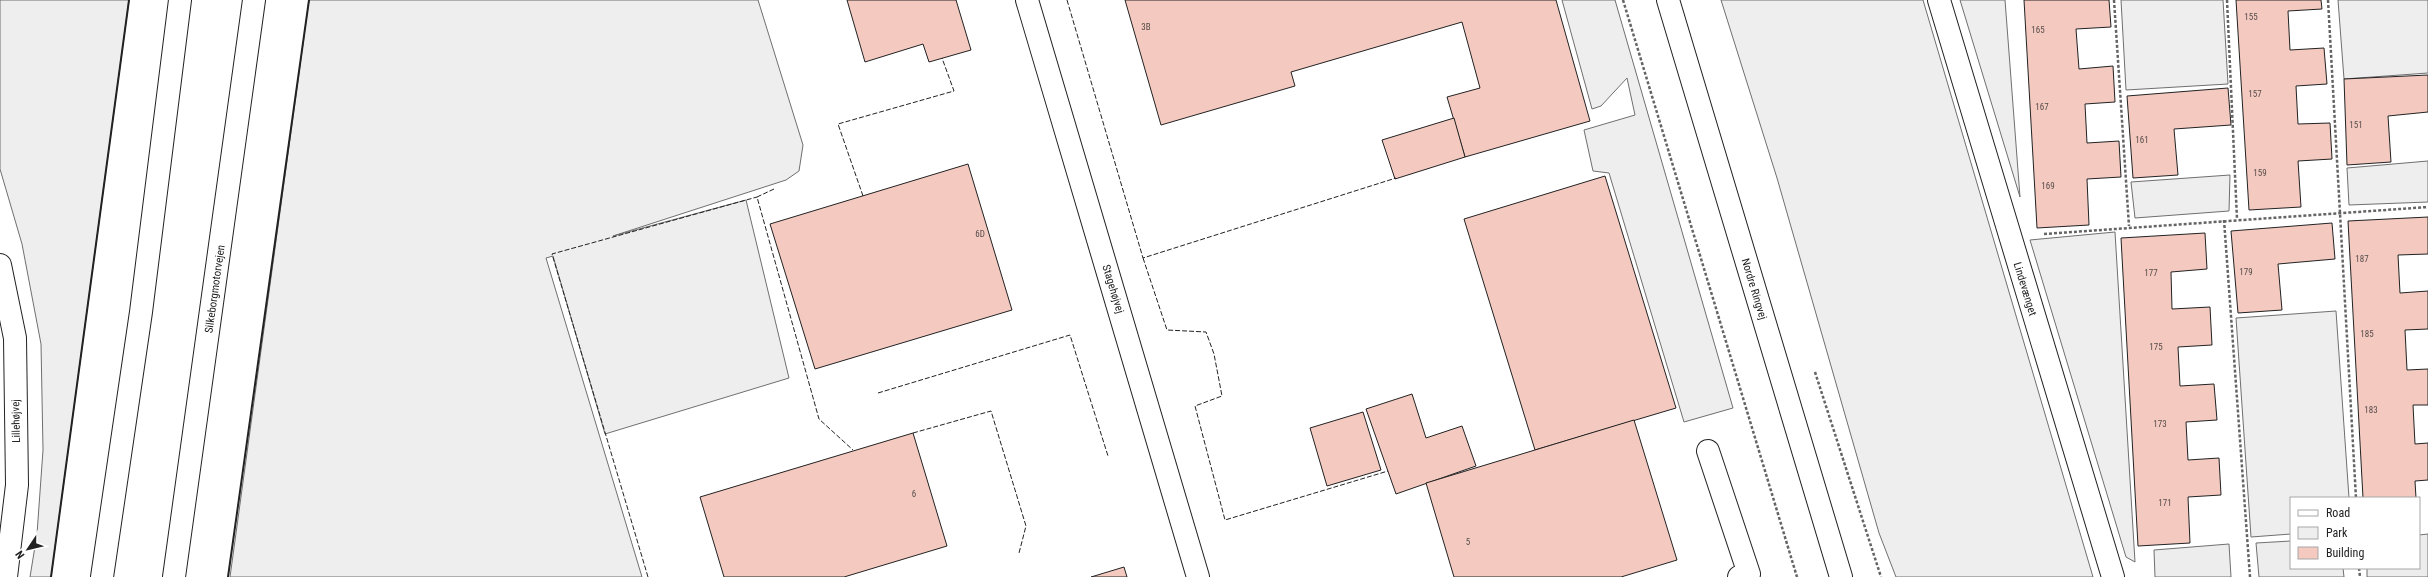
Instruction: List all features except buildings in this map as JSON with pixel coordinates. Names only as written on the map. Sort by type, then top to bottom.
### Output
[{"type":"main road","points":[[102,577],[141,312],[180,0]]},
{"type":"main road","name":"Silkeborgmotorvejen","points":[[174,577],[254,0]]},
{"type":"main road","name":"Stagehøjvej","points":[[1027,0],[1198,577]]},
{"type":"main road","name":"Nordre Ringvej","points":[[1668,0],[1841,577]]},
{"type":"main road","name":"Lindevænget","points":[[1938,0],[2009,237],[2114,577]]},
{"type":"main road","name":"Lillehøjvej","points":[[0,265],[15,338],[17,485],[6,577]]},
{"type":"main road","points":[[1708,451],[1749,574],[1739,577]]},
{"type":"path","points":[[1623,0],[1797,577]]},
{"type":"path","points":[[2114,0],[2129,226]]},
{"type":"path","points":[[2227,0],[2237,219]]},
{"type":"path","points":[[2328,0],[2356,497]]},
{"type":"path","points":[[2009,237],[2129,226],[2428,206]]},
{"type":"path","points":[[2224,220],[2250,577]]},
{"type":"green space","points":[[0,0],[129,0],[51,577],[30,577],[37,534],[43,450],[41,344],[22,244],[0,169]]},
{"type":"green space","points":[[309,0],[758,0],[803,145],[799,171],[786,180],[613,236],[746,200],[789,378],[605,434],[553,256],[546,258],[642,577],[230,577]]},
{"type":"green space","points":[[1562,0],[1615,0],[1733,408],[1684,422],[1609,173],[1593,171],[1584,130],[1635,115],[1627,78],[1601,106],[1592,109]]},
{"type":"green space","points":[[1721,0],[1923,0],[2093,577],[1896,577],[1879,533],[1777,178]]},
{"type":"green space","points":[[1960,0],[2005,0],[2020,197]]},
{"type":"green space","points":[[2121,0],[2223,0],[2228,84],[2126,90]]},
{"type":"green space","points":[[2338,0],[2428,0],[2428,73],[2344,79]]},
{"type":"green space","points":[[2428,161],[2428,202],[2349,205],[2347,168]]},
{"type":"green space","points":[[2230,175],[2229,211],[2135,218],[2131,182]]},
{"type":"green space","points":[[2115,232],[2135,562],[2126,557],[2030,240]]},
{"type":"green space","points":[[2336,311],[2349,497],[2290,497],[2290,534],[2251,537],[2236,318]]},
{"type":"shaded area","points":[[2428,534],[2428,577],[2367,577],[2367,569],[2420,569],[2420,535]]},
{"type":"shaded area","points":[[2290,541],[2290,569],[2343,569],[2344,577],[2259,577],[2256,543]]},
{"type":"shaded area","points":[[2229,544],[2231,577],[2155,577],[2154,550]]},
{"type":"fence","points":[[1067,0],[1143,258],[1396,178]]},
{"type":"fence","points":[[863,196],[838,124],[954,91],[942,58]]},
{"type":"fence","points":[[774,189],[757,197],[819,419],[853,450]]},
{"type":"fence","points":[[648,577],[552,254],[757,197]]},
{"type":"fence","points":[[1143,258],[1167,330],[1206,332],[1214,354],[1222,396],[1195,406],[1225,520],[1388,471]]},
{"type":"fence","points":[[878,393],[1070,335],[1108,456]]},
{"type":"fence","points":[[913,433],[991,411],[1026,526],[1019,553]]},
{"type":"wall","points":[[51,577],[129,0]]},
{"type":"wall","points":[[228,577],[309,0]]}]
